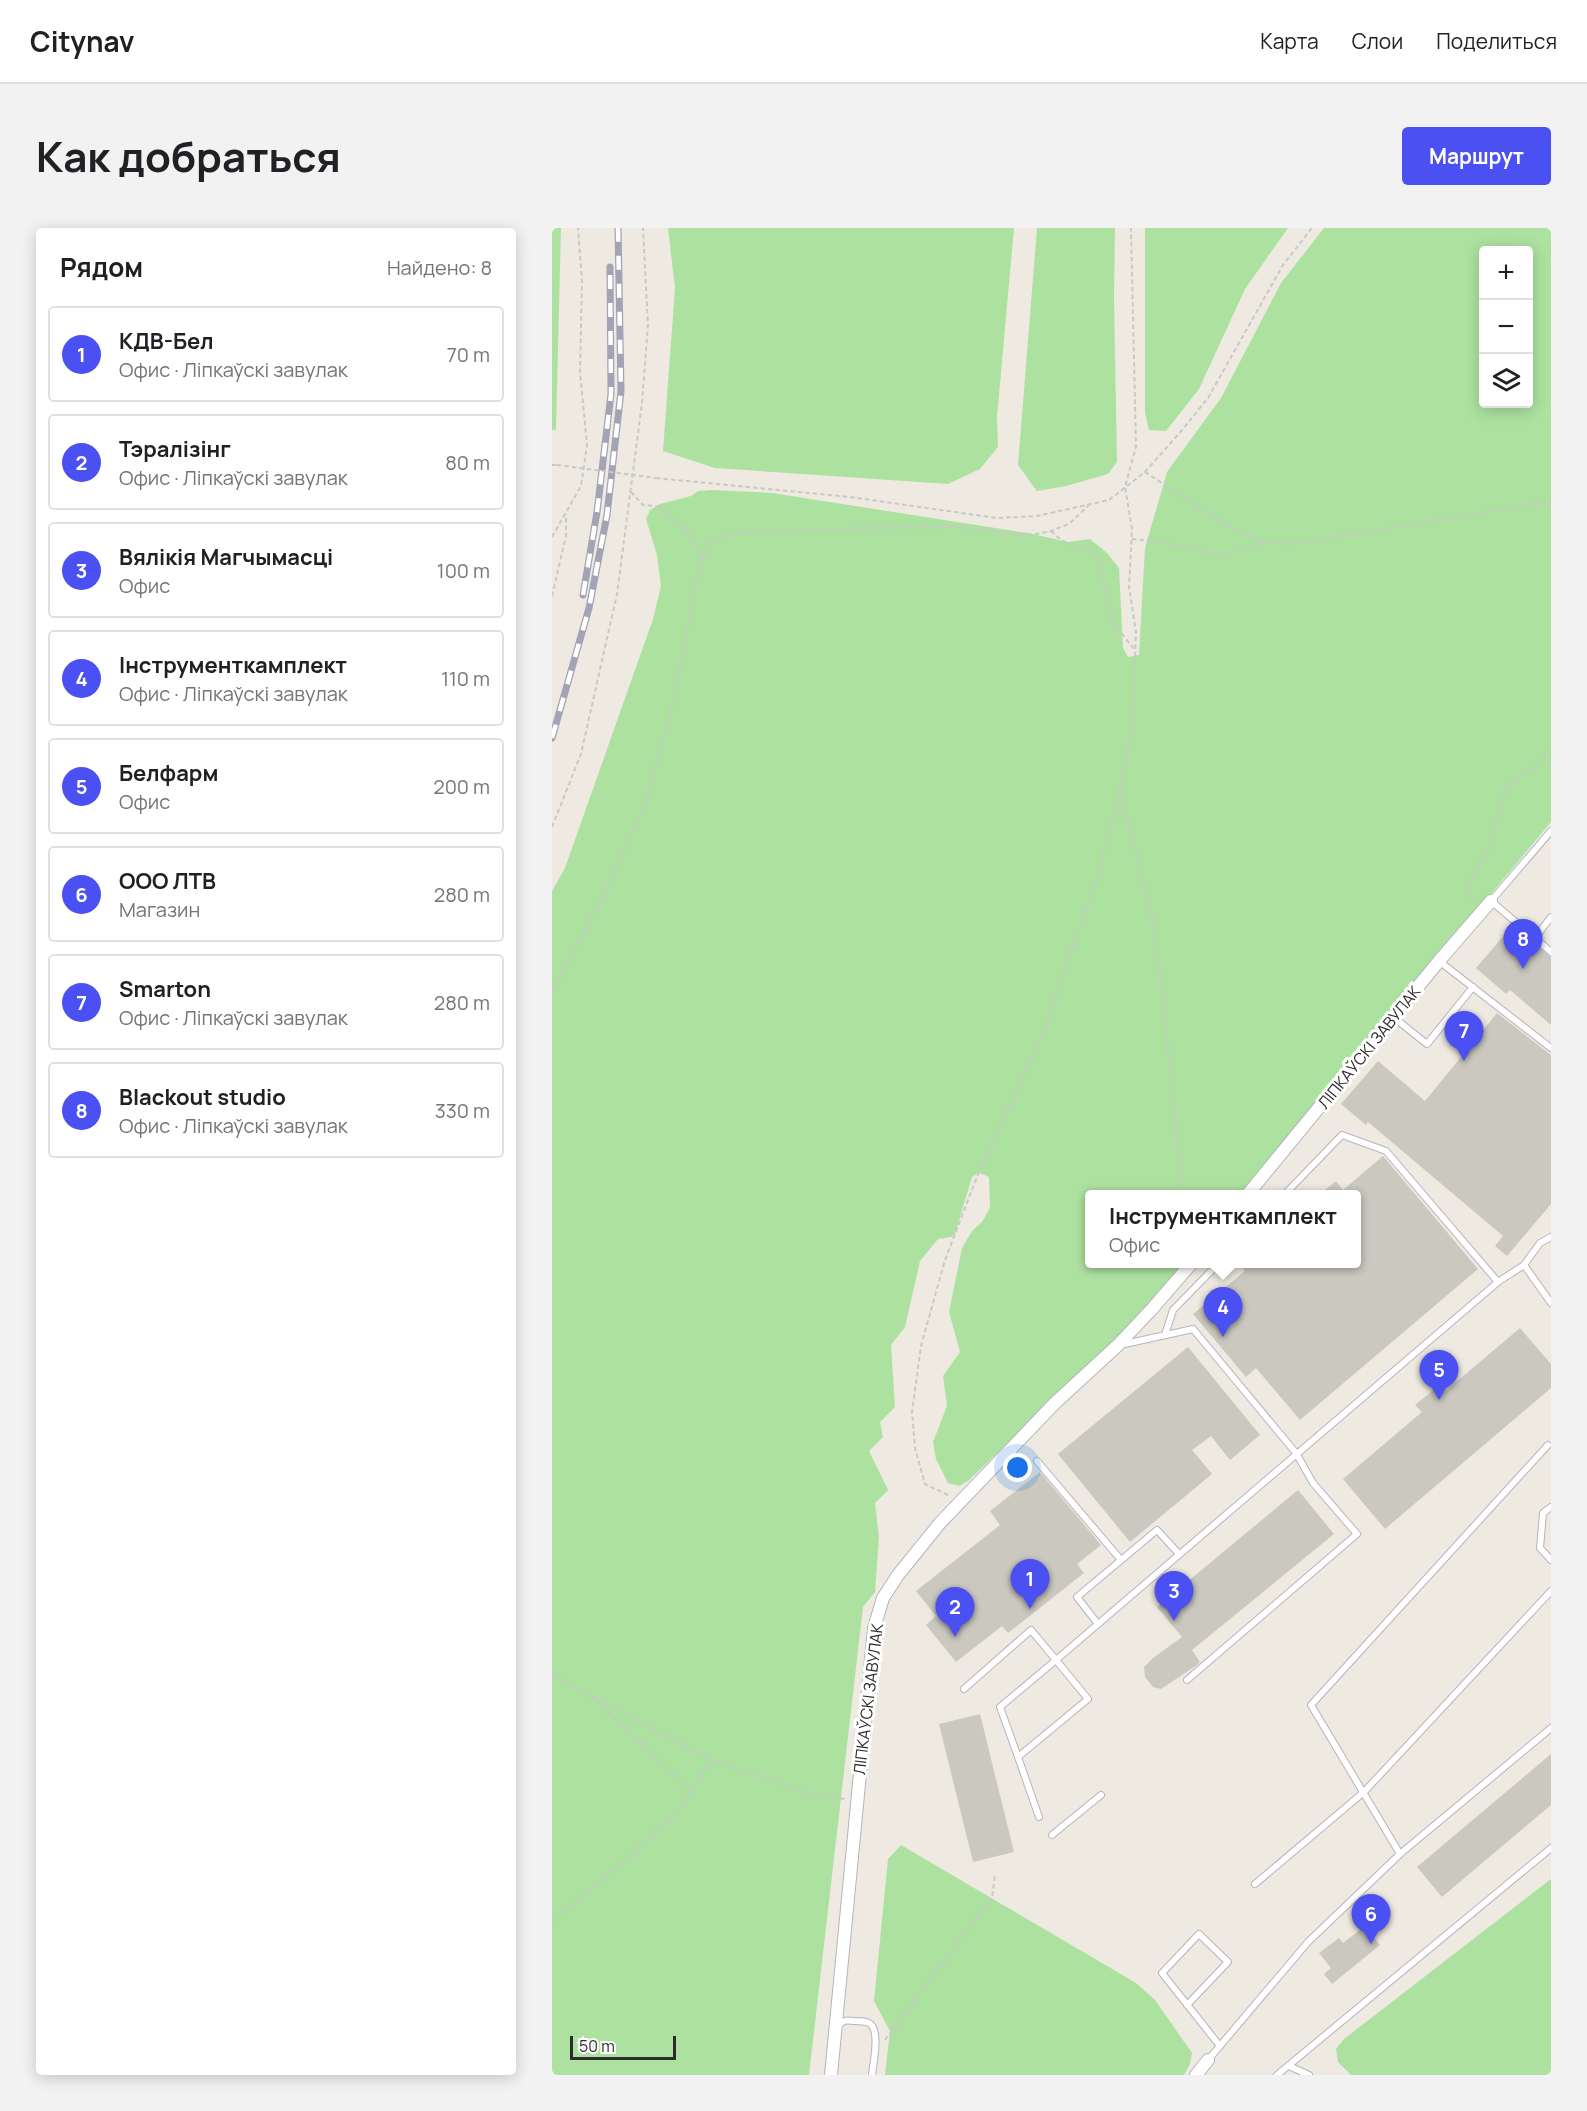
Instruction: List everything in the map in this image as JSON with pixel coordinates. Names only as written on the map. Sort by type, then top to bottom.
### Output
[{"type":"street","name":"ЛІПКАЎСКІ ЗАВУЛАК","points":[[1251,1190],[1491,901]]},
{"type":"street","name":"ЛІПКАЎСКІ ЗАВУЛАК","points":[[831,2075],[874,1628],[883,1598],[898,1575],[940,1523],[1055,1402],[1117,1346],[1187,1268]]},
{"type":"street","points":[[1196,2075],[1208,2060]]},
{"type":"lane","points":[[1551,831],[1491,901],[1551,952]]},
{"type":"lane","points":[[1535,938],[1551,917]]},
{"type":"lane","points":[[1440,961],[1551,1048]]},
{"type":"lane","points":[[1393,1017],[1427,1044],[1473,987]]},
{"type":"lane","points":[[1289,1190],[1342,1135],[1386,1151],[1498,1282]]},
{"type":"lane","points":[[1039,1817],[1000,1707],[1498,1282],[1524,1265],[1540,1243],[1551,1237]]},
{"type":"lane","points":[[1524,1265],[1551,1303]]},
{"type":"lane","points":[[1165,1335],[1173,1310],[1213,1268]]},
{"type":"lane","points":[[1117,1346],[1193,1329],[1296,1453],[1313,1483],[1357,1534],[1187,1680]]},
{"type":"lane","points":[[1400,1854],[1311,1705],[1548,1444]]},
{"type":"lane","points":[[1037,1461],[1121,1560]]},
{"type":"lane","points":[[1551,1507],[1543,1513],[1540,1548],[1551,1560]]},
{"type":"lane","points":[[1098,1624],[1077,1597],[1157,1530],[1179,1554]]},
{"type":"lane","points":[[1255,1884],[1364,1792],[1551,1591]]},
{"type":"lane","points":[[964,1689],[1031,1630],[1088,1699],[1018,1757]]},
{"type":"lane","points":[[1208,2060],[1308,1942],[1400,1854],[1551,1728]]},
{"type":"lane","points":[[1052,1834],[1101,1795]]},
{"type":"lane","points":[[1277,2075],[1551,1848]]},
{"type":"lane","points":[[1187,2005],[1228,1962],[1199,1934],[1161,1973],[1220,2046]]},
{"type":"lane","points":[[836,2033],[843,2021],[870,2023],[876,2032],[872,2075]]},
{"type":"lane","points":[[1289,2066],[1309,2075]]},
{"type":"path","points":[[552,537],[580,486],[587,445],[580,372],[582,282],[578,228]]},
{"type":"path","points":[[552,827],[581,754],[617,594],[631,492],[648,325],[644,228]]},
{"type":"path","points":[[961,1501],[925,1484],[918,1457],[912,1412],[921,1346],[945,1260],[977,1178],[1045,1030],[1100,869],[1132,735],[1136,633],[1129,587],[1132,529],[1125,487],[1136,447],[1131,228]]},
{"type":"path","points":[[552,465],[656,478],[850,497],[997,518],[1037,516],[1109,500],[1145,472],[1208,398],[1283,265],[1312,228]]},
{"type":"path","points":[[1145,472],[1236,531],[1262,542],[1291,543],[1551,501]]},
{"type":"path","points":[[631,492],[643,505],[656,506],[682,526],[694,541],[700,560]]},
{"type":"path","points":[[552,992],[600,903],[644,807],[674,700],[700,560],[712,542],[727,534],[860,528],[961,527],[1018,535],[1051,531],[1069,524],[1090,505]]},
{"type":"path","points":[[552,596],[566,536],[566,511]]},
{"type":"path","points":[[1051,531],[1063,541],[1083,546],[1098,559],[1114,624],[1135,651]]},
{"type":"path","points":[[1132,539],[1161,542],[1222,556],[1262,542]]},
{"type":"path","points":[[1470,908],[1474,900],[1468,889],[1478,866],[1492,847],[1498,811],[1506,788],[1534,767],[1551,748]]},
{"type":"path","points":[[1119,787],[1151,911],[1160,972],[1183,1190]]},
{"type":"path","points":[[552,1675],[711,1760],[822,1797],[856,1800]]},
{"type":"path","points":[[587,1693],[691,1791]]},
{"type":"path","points":[[552,1922],[631,1855],[679,1810],[711,1760]]},
{"type":"path","points":[[880,2047],[992,1898],[995,1875]]},
{"type":"green space","points":[[552,228],[561,228],[556,430],[552,430]]},
{"type":"green space","points":[[668,228],[1014,228],[997,417],[998,447],[980,469],[948,484],[715,468],[663,451],[675,288]]},
{"type":"green space","points":[[1037,228],[1115,228],[1117,462],[1108,474],[1066,486],[1037,491],[1018,465]]},
{"type":"green space","points":[[1145,228],[1288,228],[1245,289],[1199,389],[1166,431],[1149,430],[1145,413]]},
{"type":"green space","points":[[1324,228],[1551,228],[1551,822],[1243,1190],[1085,1190],[1085,1268],[1179,1268],[1128,1328],[968,1481],[959,1486],[948,1483],[936,1459],[933,1442],[947,1406],[943,1376],[960,1352],[949,1312],[962,1248],[990,1208],[989,1177],[979,1173],[972,1177],[955,1234],[938,1239],[920,1261],[905,1327],[891,1345],[895,1407],[880,1422],[883,1437],[869,1451],[888,1490],[875,1503],[879,1537],[875,1592],[863,1607],[809,2075],[552,2075],[552,891],[565,868],[653,619],[661,586],[657,555],[646,519],[650,510],[660,504],[691,496],[698,491],[712,490],[772,493],[1028,533],[1068,542],[1090,539],[1107,553],[1119,568],[1123,648],[1128,657],[1139,655],[1145,548],[1167,472],[1221,398],[1281,283]]},
{"type":"green space","points":[[901,1845],[1136,1983],[1155,2000],[1192,2053],[1190,2064],[1184,2075],[885,2075],[890,2031],[874,2001],[888,1859]]},
{"type":"green space","points":[[1551,1879],[1551,2075],[1351,2075],[1338,2062],[1336,2049],[1344,2039]]},
{"type":"building","points":[[1512,926],[1551,957],[1551,1025],[1510,990],[1506,994],[1476,968]]},
{"type":"building","points":[[1497,1013],[1551,1055],[1551,1204],[1507,1256],[1495,1246],[1503,1236],[1368,1122],[1366,1125],[1341,1104],[1378,1061],[1425,1101]]},
{"type":"building","points":[[1383,1156],[1478,1269],[1300,1420],[1256,1368],[1246,1377],[1193,1314],[1245,1271],[1243,1268],[1361,1268],[1361,1190],[1343,1190]]},
{"type":"building","points":[[1336,1181],[1343,1190],[1325,1190]]},
{"type":"building","points":[[1520,1328],[1551,1364],[1551,1388],[1385,1529],[1343,1479],[1422,1412],[1415,1405],[1436,1388],[1442,1394]]},
{"type":"building","points":[[1188,1347],[1260,1435],[1230,1460],[1211,1436],[1192,1450],[1212,1474],[1130,1542],[1058,1454]]},
{"type":"building","points":[[1040,1472],[1101,1545],[1077,1564],[1084,1573],[1008,1633],[1002,1626],[956,1662],[926,1625],[936,1616],[916,1591],[1000,1525],[990,1511]]},
{"type":"building","points":[[1298,1490],[1334,1534],[1192,1650],[1200,1662],[1197,1665],[1161,1689],[1153,1687],[1145,1677],[1144,1667],[1182,1637],[1157,1607]]},
{"type":"building","points":[[980,1714],[1014,1852],[973,1862],[939,1724]]},
{"type":"building","points":[[1551,1754],[1551,1805],[1442,1897],[1417,1867]]},
{"type":"building","points":[[1365,1926],[1380,1945],[1332,1984],[1324,1974],[1331,1968],[1319,1953],[1339,1938],[1343,1943]]},
{"type":"railway","points":[[552,738],[589,608],[607,515],[621,391],[618,228]]},
{"type":"railway","points":[[583,595],[597,512],[611,394],[610,267]]},
{"type":"place","name":"Blackout studio","points":[[1523,969]]},
{"type":"place","name":"Smarton","points":[[1464,1061]]},
{"type":"place","name":"Інструменткамплект","points":[[1223,1337]]},
{"type":"place","name":"Белфарм","points":[[1439,1400]]},
{"type":"place","name":"КДВ-Бел","points":[[1030,1609]]},
{"type":"place","name":"Вялікія Магчымасці","points":[[1174,1621]]},
{"type":"place","name":"Тэралізінг","points":[[955,1637]]},
{"type":"place","name":"ООО ЛТВ","points":[[1371,1944]]}]
